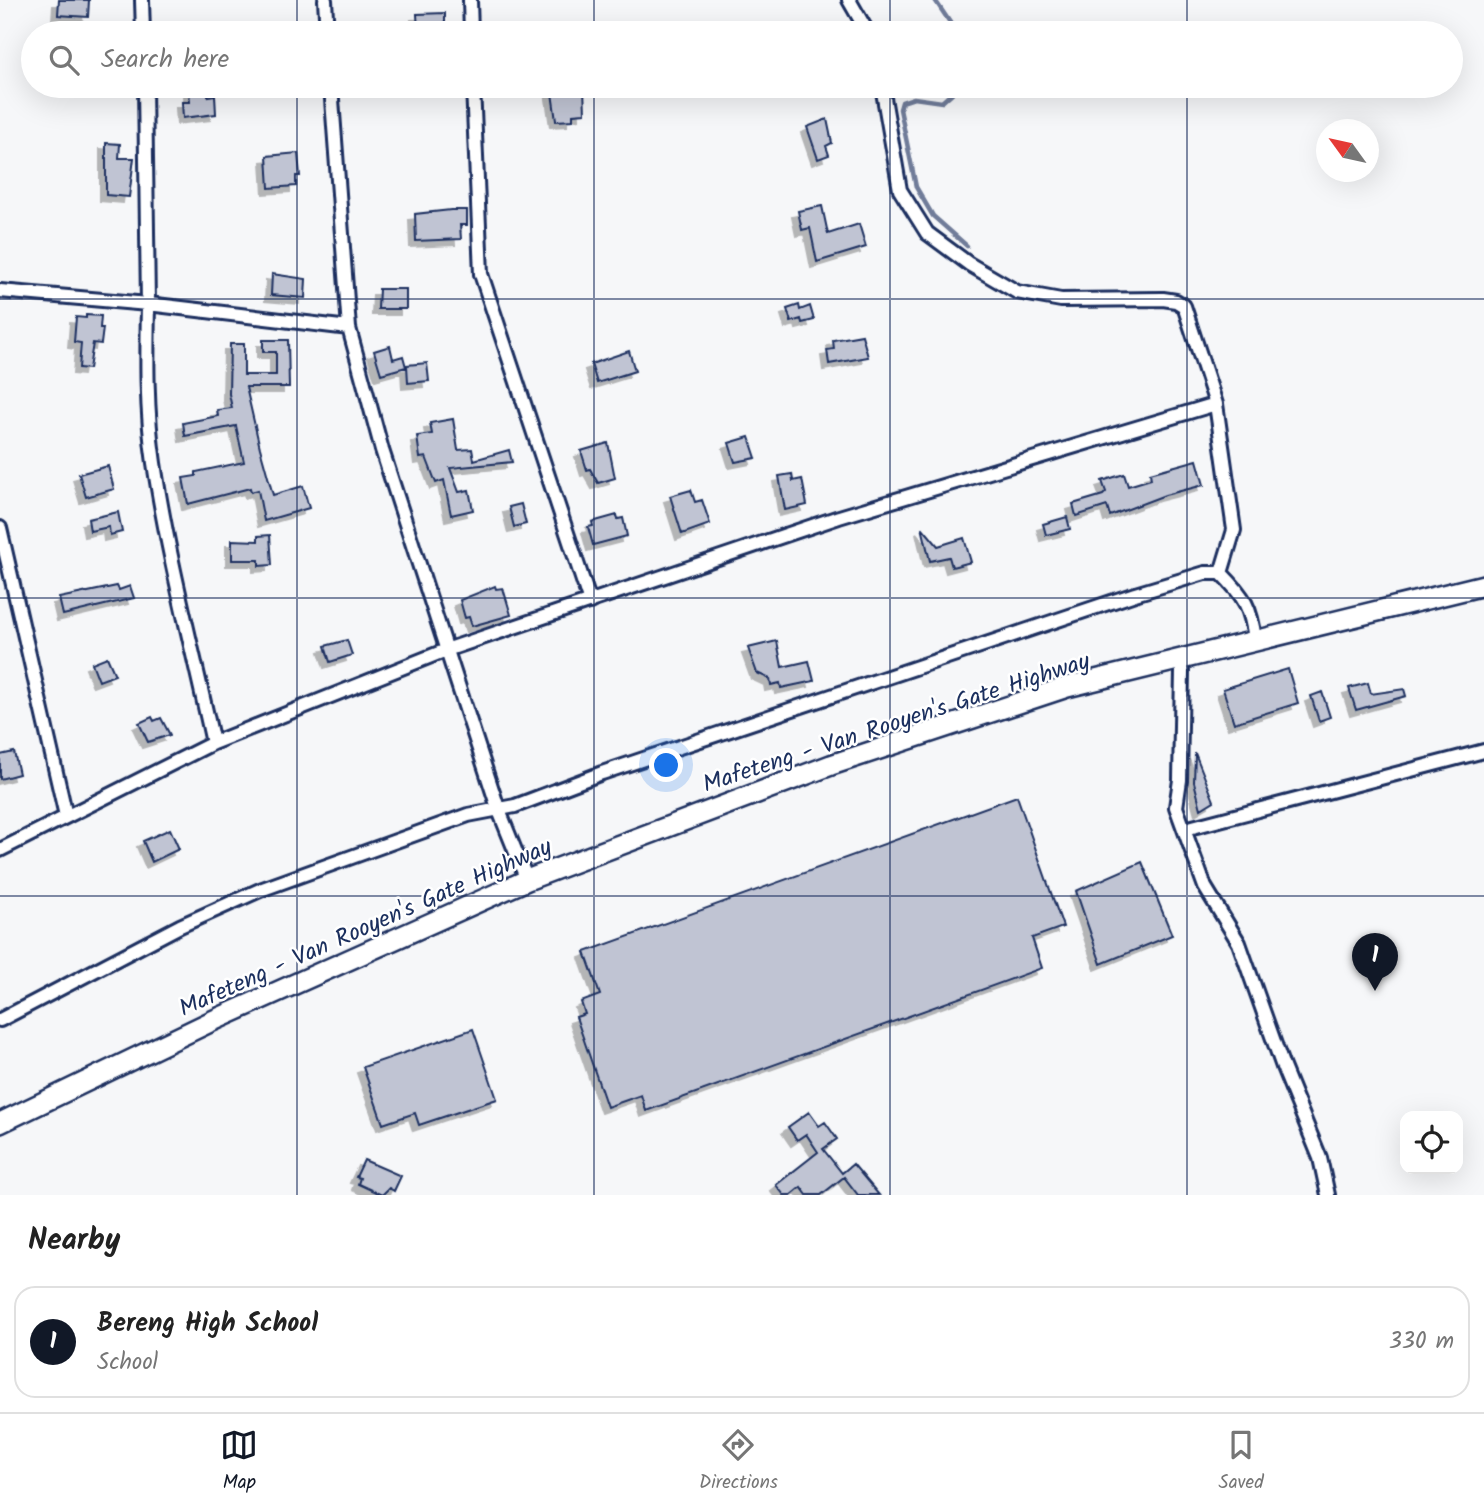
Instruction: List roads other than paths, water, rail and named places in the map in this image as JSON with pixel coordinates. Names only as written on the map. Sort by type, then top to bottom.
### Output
[{"type":"main road","name":"Mafeteng - Van Rooyen's Gate Highway","points":[[0,1123],[210,1022],[527,880],[831,765],[1067,687],[1180,662],[1255,640],[1484,585]]},
{"type":"street","points":[[142,0],[143,21]]},
{"type":"street","points":[[325,0],[326,21]]},
{"type":"street","points":[[470,0],[471,21]]},
{"type":"street","points":[[849,0],[861,21]]},
{"type":"street","points":[[145,98],[147,378],[154,462],[175,579],[213,743]]},
{"type":"street","points":[[332,98],[349,328],[382,450],[449,649],[498,808],[527,880]]},
{"type":"street","points":[[474,98],[481,274],[590,602]]},
{"type":"street","points":[[885,98],[900,190],[927,233],[970,264],[1017,292],[1061,300],[1176,300],[1184,306],[1216,404],[1234,530],[1220,573]]},
{"type":"street","points":[[0,291],[148,303],[349,328]]},
{"type":"street","points":[[0,850],[213,743],[449,649],[839,517],[1216,404]]},
{"type":"street","points":[[0,528],[66,816]]},
{"type":"street","points":[[0,1020],[180,926],[260,890],[468,815],[515,806],[602,773],[1135,594],[1205,573],[1220,573],[1241,593],[1252,616],[1255,640]]},
{"type":"street","points":[[1180,662],[1180,780],[1176,807],[1205,887],[1238,943],[1320,1158],[1328,1195]]},
{"type":"street","points":[[1185,829],[1484,751]]},
{"type":"waterway","points":[[935,0],[949,21]]},
{"type":"waterway","points":[[914,98],[942,102],[946,98]]},
{"type":"waterway","points":[[914,98],[902,102],[900,109],[916,187],[933,216],[967,246]]},
{"type":"place","name":"Bereng High School","points":[[1375,991]]}]
